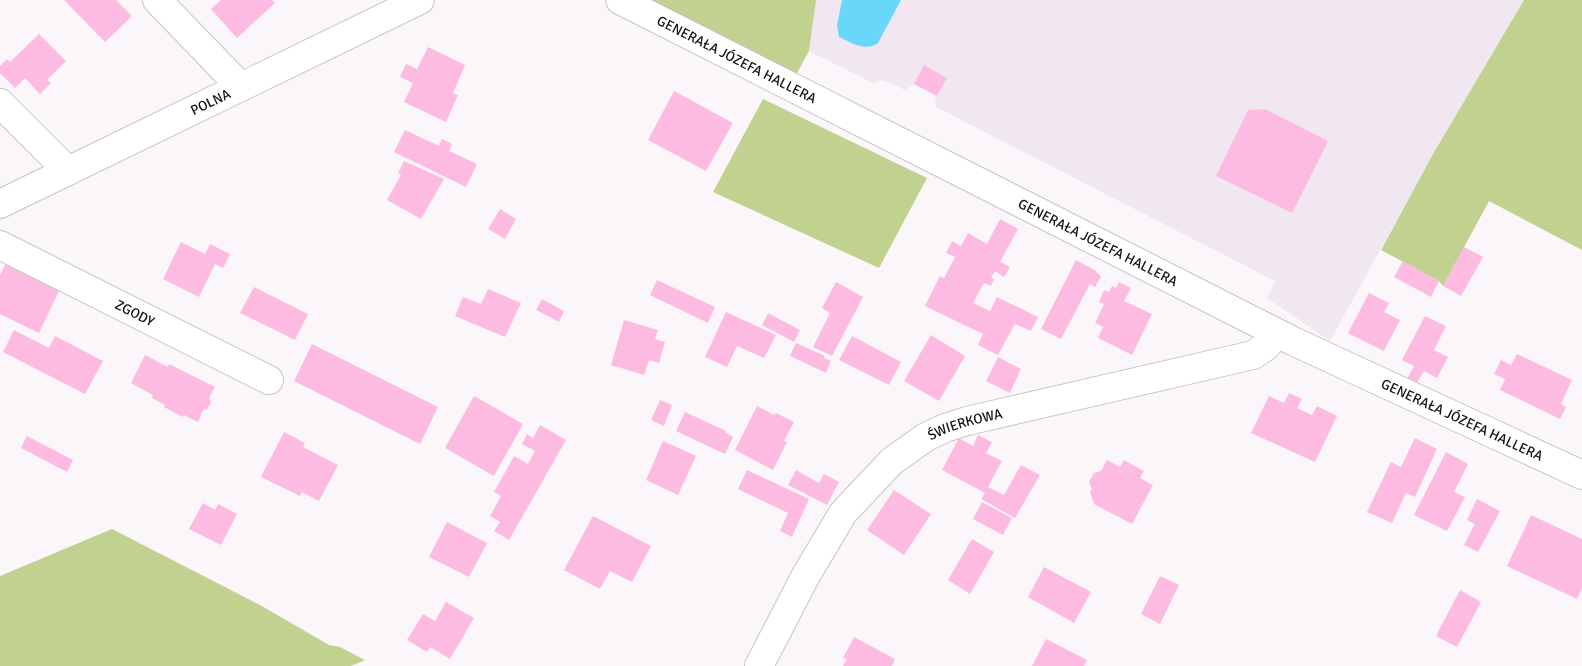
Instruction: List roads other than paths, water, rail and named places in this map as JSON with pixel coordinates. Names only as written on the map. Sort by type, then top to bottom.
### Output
[{"type":"street","points":[[157,0],[242,87]]},
{"type":"street","name":"POLNA","points":[[0,204],[420,0]]},
{"type":"street","name":"GENERAŁA JÓZEFA HALLERA","points":[[620,0],[1278,334],[1582,475]]},
{"type":"street","points":[[0,103],[68,172]]},
{"type":"street","name":"ZGODY","points":[[0,245],[269,380]]},
{"type":"street","name":"ŚWIERKOWA","points":[[759,666],[805,577],[843,513],[892,461],[926,437],[967,421],[1253,356],[1278,334]]},
{"type":"water","points":[[842,0],[901,0],[878,43],[873,46],[863,47],[839,37],[837,25]]}]
